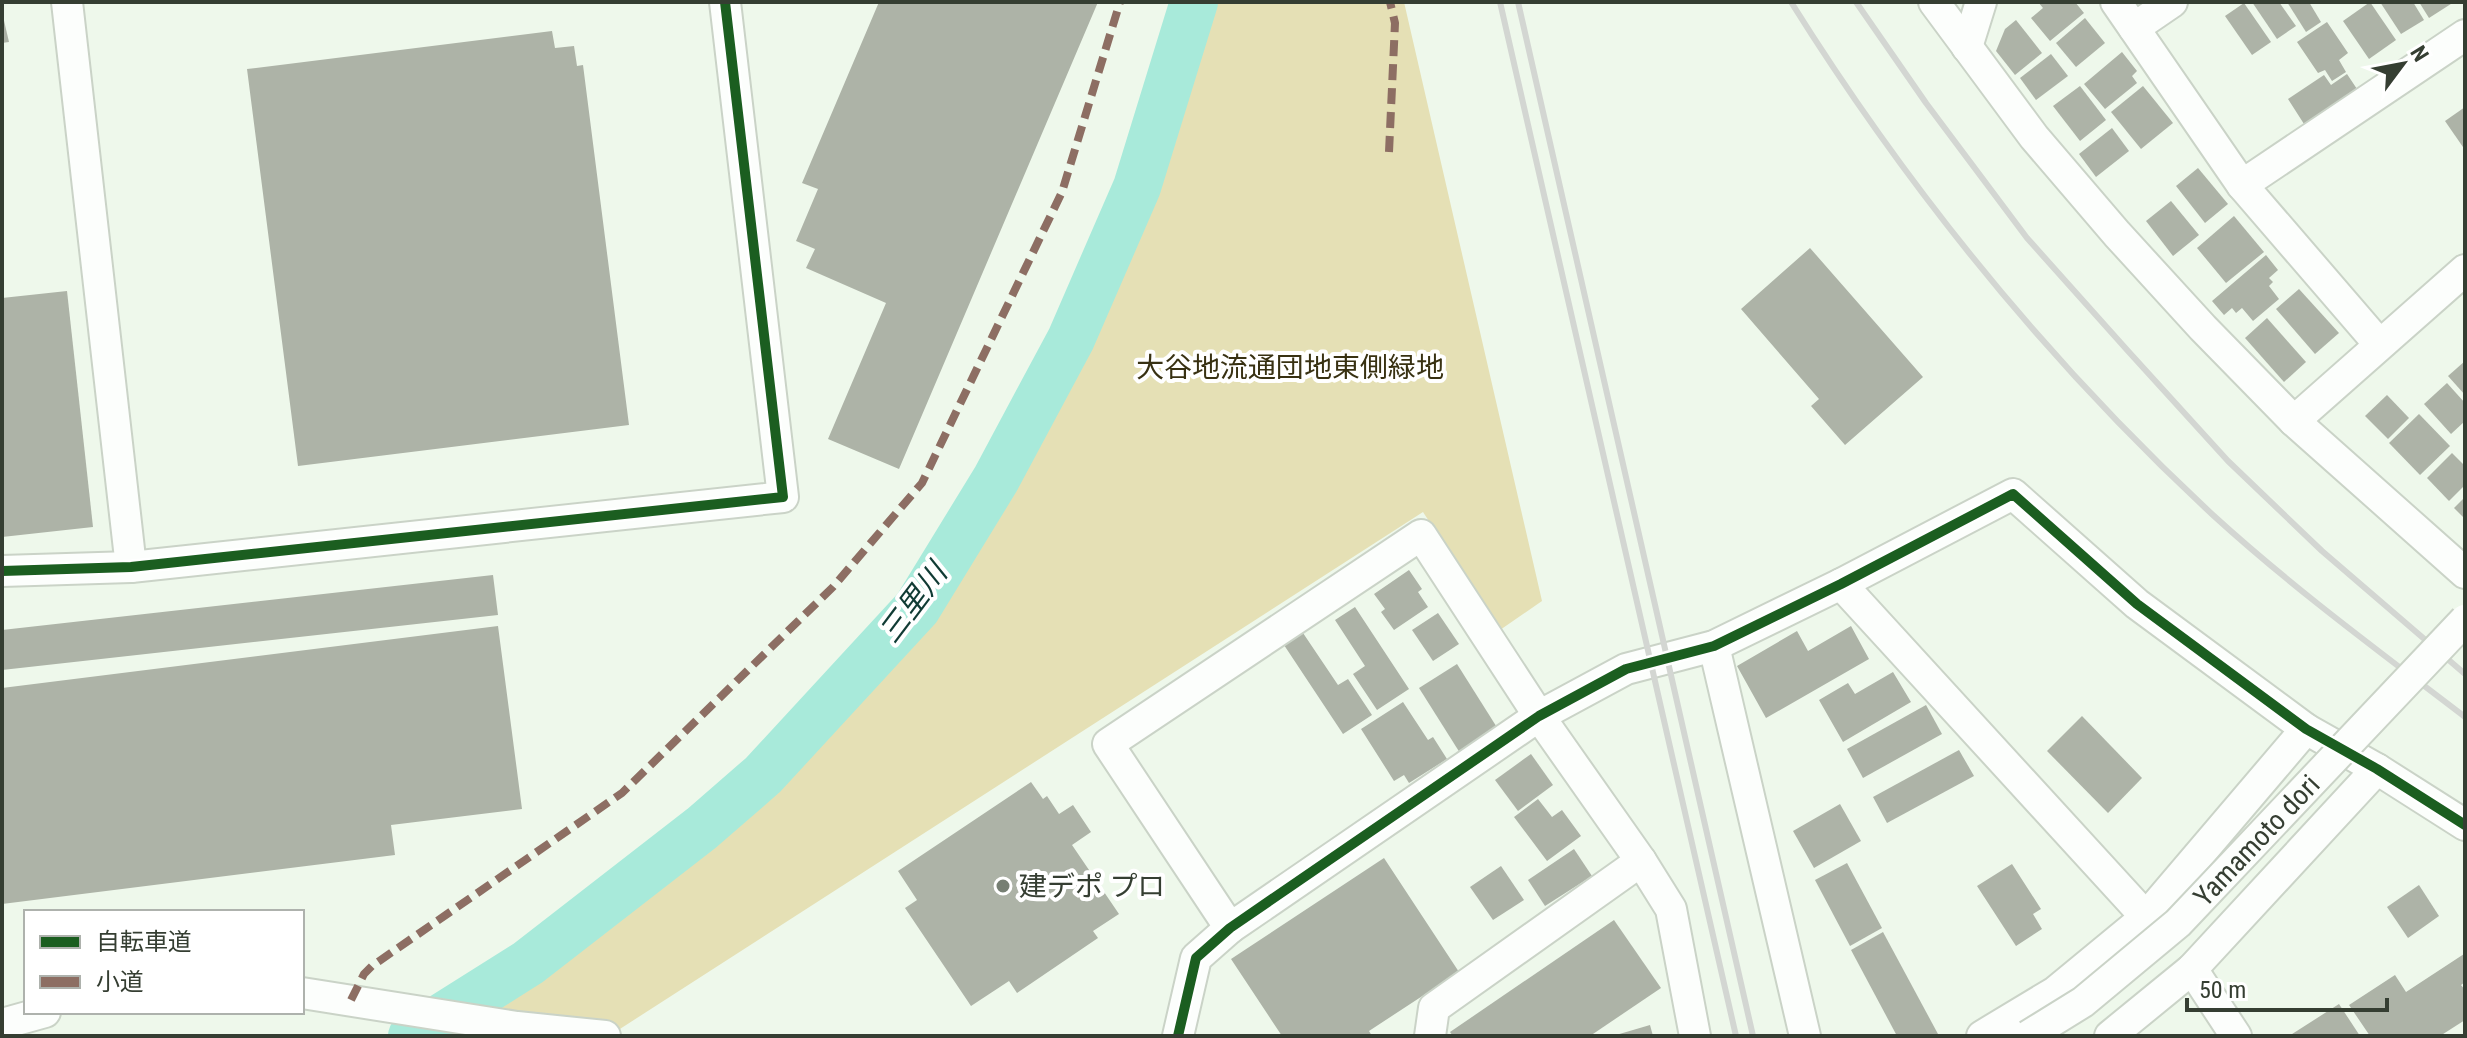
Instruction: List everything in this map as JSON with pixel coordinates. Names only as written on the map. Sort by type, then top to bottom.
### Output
[{"type":"street","points":[[67,2],[131,567]]},
{"type":"street","points":[[2,571],[131,567],[783,497],[725,2]]},
{"type":"street","points":[[1934,2],[2034,137],[2203,328],[2294,421],[2463,567]]},
{"type":"street","points":[[1967,47],[1981,2]]},
{"type":"street","points":[[2116,2],[2242,185],[2379,344]]},
{"type":"street","points":[[2134,28],[2172,2]]},
{"type":"street","points":[[2242,185],[2465,35]]},
{"type":"street","points":[[2294,421],[2465,270]]},
{"type":"street","points":[[1178,1036],[1196,958],[1230,928],[1539,716],[1626,669],[1714,646],[2013,494],[2137,604],[2306,729],[2377,769],[2465,825]]},
{"type":"street","points":[[1230,928],[1108,744],[1421,535],[1539,716],[1671,909],[1695,1036]]},
{"type":"street","points":[[1841,584],[2146,917]]},
{"type":"street","name":"Yamamoto dori","points":[[2028,1036],[2083,1002],[2178,923],[2465,620]]},
{"type":"street","points":[[1714,646],[1805,1036]]},
{"type":"street","points":[[1982,1036],[2055,992],[2146,917],[2306,729]]},
{"type":"street","points":[[2110,1036],[2192,969],[2377,769]]},
{"type":"street","points":[[1430,1036],[1434,1008],[1641,861]]},
{"type":"street","points":[[2192,969],[2236,1036]]},
{"type":"street","points":[[304,993],[517,1027],[605,1036]]},
{"type":"street","points":[[2,1024],[38,1014]]},
{"type":"green space","name":"大谷地流通団地東側緑地","points":[[1216,2],[1404,2],[1542,601],[1500,630],[1423,512],[609,1036],[438,1036],[793,768],[926,625],[1027,468],[1108,302]]},
{"type":"building","points":[[879,2],[1098,2],[899,469],[828,439],[886,303],[806,268],[815,249],[796,241],[818,189],[802,183]]},
{"type":"building","points":[[2038,2],[2075,2],[2084,13],[2050,41],[2031,18],[2043,8]]},
{"type":"building","points":[[2252,2],[2279,2],[2296,26],[2277,39]]},
{"type":"building","points":[[2287,2],[2309,2],[2321,22],[2306,32]]},
{"type":"building","points":[[2370,2],[2396,40],[2369,59],[2343,21]]},
{"type":"building","points":[[2380,2],[2413,2],[2424,20],[2401,34]]},
{"type":"building","points":[[2419,2],[2454,2],[2429,18]]},
{"type":"building","points":[[2244,3],[2271,42],[2252,55],[2225,16]]},
{"type":"building","points":[[2,12],[9,42],[2,43]]},
{"type":"building","points":[[2085,18],[2105,43],[2076,67],[2056,43]]},
{"type":"building","points":[[2016,20],[2042,53],[2015,75],[1996,51],[2005,29]]},
{"type":"building","points":[[2327,22],[2348,53],[2339,60],[2346,72],[2332,81],[2325,70],[2318,73],[2297,42]]},
{"type":"building","points":[[552,31],[555,48],[574,46],[577,66],[583,65],[629,425],[298,466],[247,69]]},
{"type":"building","points":[[2122,52],[2137,71],[2132,76],[2137,83],[2105,109],[2084,84]]},
{"type":"building","points":[[2051,54],[2068,76],[2036,100],[2020,78]]},
{"type":"building","points":[[2347,74],[2357,89],[2304,124],[2288,99],[2324,75],[2331,85]]},
{"type":"building","points":[[2080,86],[2106,120],[2080,141],[2053,106]]},
{"type":"building","points":[[2143,86],[2173,123],[2141,149],[2111,112]]},
{"type":"building","points":[[2465,107],[2465,150],[2445,121]]},
{"type":"building","points":[[2112,128],[2129,151],[2096,177],[2079,154]]},
{"type":"building","points":[[2198,168],[2228,204],[2205,223],[2176,186]]},
{"type":"building","points":[[2171,201],[2199,235],[2173,256],[2146,221]]},
{"type":"building","points":[[2234,216],[2264,252],[2226,283],[2197,248]]},
{"type":"building","points":[[1810,248],[1923,377],[1845,445],[1811,406],[1819,399],[1741,309]]},
{"type":"building","points":[[2266,255],[2278,270],[2269,278],[2273,282],[2269,286],[2279,299],[2253,321],[2242,308],[2236,313],[2232,308],[2224,315],[2212,301]]},
{"type":"building","points":[[2299,289],[2339,333],[2315,354],[2276,309]]},
{"type":"building","points":[[67,291],[93,527],[2,537],[2,298]]},
{"type":"building","points":[[2267,318],[2306,362],[2284,382],[2245,338]]},
{"type":"building","points":[[2465,361],[2465,395],[2448,376]]},
{"type":"building","points":[[2447,383],[2465,403],[2465,421],[2451,434],[2424,404]]},
{"type":"building","points":[[2387,395],[2409,418],[2388,439],[2365,416]]},
{"type":"building","points":[[2419,414],[2450,446],[2420,475],[2389,443]]},
{"type":"building","points":[[2452,453],[2465,466],[2465,485],[2449,501],[2427,478]]},
{"type":"building","points":[[2465,497],[2465,519],[2454,508]]},
{"type":"building","points":[[1409,570],[1422,589],[1418,592],[1428,607],[1394,630],[1381,612],[1385,609],[1374,594]]},
{"type":"building","points":[[493,575],[498,615],[2,670],[2,630]]},
{"type":"building","points":[[1355,607],[1409,689],[1377,710],[1353,674],[1365,666],[1335,620]]},
{"type":"building","points":[[1438,613],[1459,644],[1433,661],[1412,630]]},
{"type":"building","points":[[498,626],[522,809],[391,825],[395,855],[2,904],[2,688]]},
{"type":"building","points":[[1851,626],[1869,659],[1766,718],[1737,666],[1797,631],[1808,651]]},
{"type":"building","points":[[1303,633],[1338,685],[1348,679],[1372,715],[1343,734],[1284,645]]},
{"type":"building","points":[[1457,664],[1498,729],[1460,753],[1419,688]]},
{"type":"building","points":[[1893,672],[1911,702],[1843,742],[1819,700],[1848,683],[1855,694]]},
{"type":"building","points":[[1403,702],[1428,740],[1433,737],[1447,759],[1409,783],[1404,775],[1394,781],[1361,729]]},
{"type":"building","points":[[1926,705],[1942,734],[1863,778],[1847,749]]},
{"type":"building","points":[[2082,716],[2142,778],[2108,813],[2047,751]]},
{"type":"building","points":[[1959,750],[1974,776],[1887,823],[1873,797]]},
{"type":"building","points":[[1531,754],[1553,785],[1518,811],[1495,780]]},
{"type":"building","name":"建デポ プロ","points":[[1031,782],[1043,799],[1047,796],[1059,814],[1073,805],[1091,832],[1072,845],[1119,914],[1093,931],[1098,938],[1017,993],[1009,981],[971,1006],[905,908],[917,900],[898,871]]},
{"type":"building","points":[[1538,799],[1552,817],[1562,810],[1581,836],[1547,861],[1514,817]]},
{"type":"building","points":[[1840,804],[1861,841],[1814,868],[1793,831]]},
{"type":"building","points":[[1574,849],[1592,876],[1545,906],[1528,880]]},
{"type":"building","points":[[1384,858],[1459,972],[1369,1031],[1372,1036],[1282,1036],[1231,959]]},
{"type":"building","points":[[1847,863],[1882,928],[1850,946],[1815,880]]},
{"type":"building","points":[[2012,864],[2041,909],[2033,914],[2042,929],[2016,946],[1977,886]]},
{"type":"building","points":[[1501,866],[1524,900],[1493,920],[1470,887]]},
{"type":"building","points":[[2419,885],[2439,916],[2408,938],[2387,907]]},
{"type":"building","points":[[1614,920],[1661,988],[1590,1036],[1453,1036],[1450,1032]]},
{"type":"building","points":[[1883,932],[1938,1034],[1897,1036],[1851,950]]},
{"type":"building","points":[[2464,954],[2465,982],[2461,985],[2465,990],[2465,1020],[2440,1036],[2370,1036],[2349,1005],[2395,975],[2406,992]]},
{"type":"building","points":[[2339,1004],[2360,1036],[2289,1036]]},
{"type":"building","points":[[1650,1025],[1653,1036],[1616,1036],[1616,1035]]},
{"type":"waterway","name":"三里川","points":[[412,1036],[528,963],[702,828],[763,775],[917,608],[996,479],[1071,339],[1137,187],[1194,2]]},
{"type":"railway","points":[[1500,2],[1736,1036]]},
{"type":"railway","points":[[1518,2],[1753,1036]]},
{"type":"railway","points":[[1791,2],[1884,141],[1934,208],[2039,337],[2095,398],[2244,543],[2465,717]]},
{"type":"railway","points":[[1856,2],[1926,103],[2027,238],[2128,351],[2228,461],[2322,551],[2465,674]]},
{"type":"marked path","points":[[351,1000],[364,974],[372,966],[622,793],[833,587],[922,483],[1062,192],[1120,2]]},
{"type":"marked path","points":[[1389,152],[1395,23],[1390,2]]},
{"type":"cycle path","points":[[2,571],[131,567],[783,497],[725,2]]},
{"type":"cycle path","points":[[1178,1036],[1196,958],[1230,928],[1539,716],[1626,669],[1714,646],[2013,494],[2137,604],[2306,729],[2377,769],[2465,825]]},
{"type":"place","name":"建デポ プロ","points":[[1003,886]]}]
